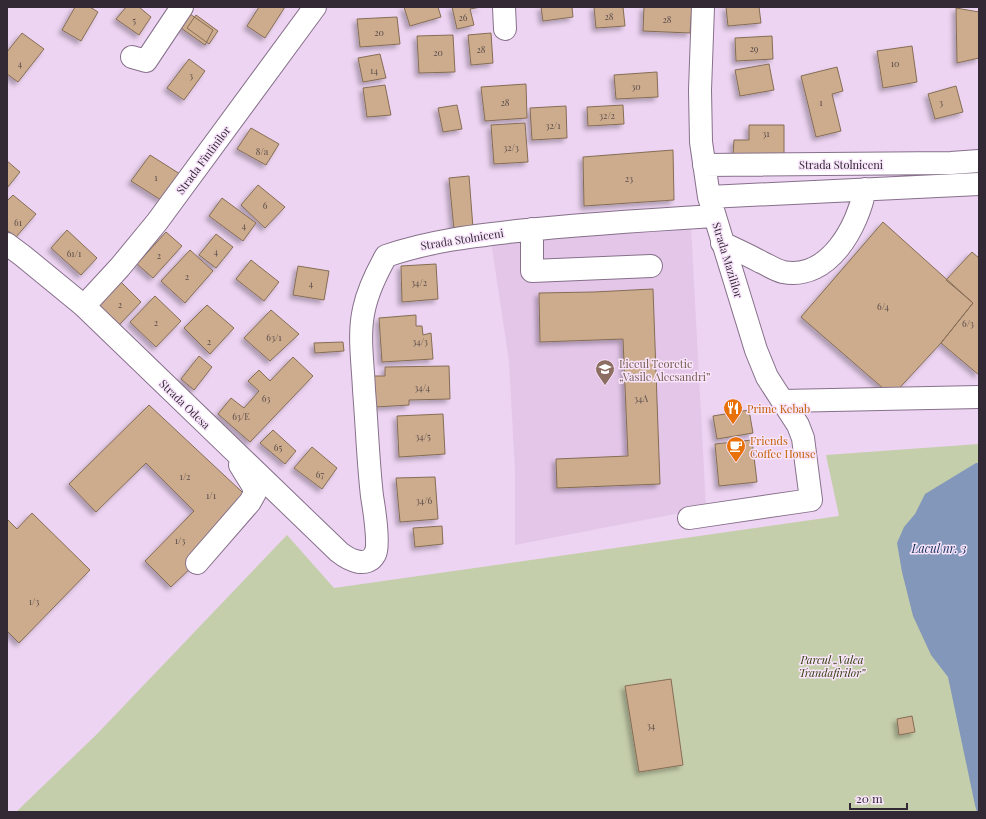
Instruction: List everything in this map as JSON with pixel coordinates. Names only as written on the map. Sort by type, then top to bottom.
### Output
[{"type":"street","points":[[139,59],[182,7]]},
{"type":"street","name":"Strada Fîntînilor","points":[[84,306],[120,267],[157,222],[315,7]]},
{"type":"street","points":[[504,7],[505,29]]},
{"type":"street","name":"Strada Mazililor","points":[[689,518],[811,500],[803,438],[798,425],[768,377],[756,350],[711,206],[701,142],[700,90],[702,7]]},
{"type":"street","name":"Strada Stolniceni","points":[[704,165],[951,163],[979,161]]},
{"type":"street","name":"Strada Stolniceni","points":[[362,562],[371,559],[376,553],[377,540],[370,476],[360,332],[364,308],[376,273],[386,256],[437,241],[711,206],[866,189],[979,184]]},
{"type":"street","points":[[722,243],[777,270],[791,272],[807,270],[823,263],[836,252],[845,240],[862,204],[866,189]]},
{"type":"street","points":[[532,229],[532,271],[651,266]]},
{"type":"street","name":"Strada Odesa","points":[[7,244],[84,306],[339,552],[346,558],[362,562]]},
{"type":"street","points":[[783,401],[979,397]]},
{"type":"street","points":[[197,563],[250,502],[255,493],[253,486],[224,441]]},
{"type":"shaded area","name":"Liceul Teoretic „Vasile Alecsandri”","points":[[691,227],[706,508],[515,545],[515,471],[509,361],[491,242]]},
{"type":"green space","name":"Parcul „Valea Trandafirilor”","points":[[979,444],[979,812],[16,812],[97,734],[287,535],[334,588],[839,516],[826,455]]},
{"type":"water","name":"Lacul nr. 3","points":[[976,463],[979,463],[979,812],[977,812],[975,805],[948,677],[931,655],[913,616],[902,572],[897,543],[904,527],[915,514],[925,494]]},
{"type":"building","points":[[75,7],[90,7],[98,12],[81,41],[62,30]]},
{"type":"building","points":[[126,7],[139,7],[151,17],[139,35],[116,19]]},
{"type":"building","points":[[259,7],[285,7],[265,38],[247,26]]},
{"type":"building","points":[[404,7],[438,7],[441,17],[410,26]]},
{"type":"building","points":[[452,7],[481,7],[470,9],[474,25],[457,29]]},
{"type":"building","points":[[541,7],[572,7],[573,17],[543,21]]},
{"type":"building","points":[[594,7],[623,7],[625,26],[596,28]]},
{"type":"building","points":[[644,7],[692,7],[690,33],[643,31]]},
{"type":"building","points":[[726,7],[759,7],[761,23],[728,26]]},
{"type":"building","points":[[956,8],[979,12],[979,58],[957,63]]},
{"type":"building","points":[[190,14],[213,30],[205,45],[181,28]]},
{"type":"building","points":[[196,15],[218,31],[209,44],[187,28]]},
{"type":"building","points":[[397,17],[400,44],[360,47],[357,19]]},
{"type":"building","points":[[22,33],[44,49],[18,82],[7,74],[7,52]]},
{"type":"building","points":[[491,33],[493,63],[471,65],[468,35]]},
{"type":"building","points":[[453,35],[455,72],[419,73],[417,36]]},
{"type":"building","points":[[772,36],[773,59],[736,61],[735,38]]},
{"type":"building","points":[[912,46],[917,82],[883,88],[877,51]]},
{"type":"building","points":[[380,54],[386,78],[363,82],[358,58]]},
{"type":"building","points":[[189,59],[205,71],[184,100],[167,88]]},
{"type":"building","points":[[769,64],[774,90],[740,96],[735,70]]},
{"type":"building","points":[[837,67],[843,91],[832,94],[841,131],[816,137],[801,76]]},
{"type":"building","points":[[657,72],[658,97],[616,99],[614,75]]},
{"type":"building","points":[[526,84],[527,118],[485,121],[481,87]]},
{"type":"building","points":[[385,85],[391,115],[367,117],[363,88]]},
{"type":"building","points":[[956,86],[963,112],[935,119],[928,94]]},
{"type":"building","points":[[457,105],[462,129],[443,132],[438,108]]},
{"type":"building","points":[[623,105],[624,124],[588,126],[587,107]]},
{"type":"building","points":[[566,106],[567,138],[532,140],[530,108]]},
{"type":"building","points":[[525,123],[528,162],[494,164],[491,125]]},
{"type":"building","points":[[749,125],[784,125],[784,155],[733,155],[734,140],[749,140]]},
{"type":"building","points":[[251,128],[279,144],[266,165],[237,149]]},
{"type":"building","points":[[673,150],[674,200],[584,206],[583,157]]},
{"type":"building","points":[[150,155],[180,174],[161,200],[131,181]]},
{"type":"building","points":[[7,161],[20,172],[7,188]]},
{"type":"building","points":[[469,176],[473,228],[454,230],[449,178]]},
{"type":"building","points":[[258,185],[285,207],[265,228],[241,205]]},
{"type":"building","points":[[13,195],[36,214],[16,237],[7,230],[7,201]]},
{"type":"building","points":[[222,198],[256,223],[243,241],[209,216]]},
{"type":"building","points":[[883,222],[973,303],[941,343],[892,396],[801,317]]},
{"type":"building","points":[[67,230],[97,258],[81,275],[51,248]]},
{"type":"building","points":[[166,232],[182,246],[153,278],[137,264]]},
{"type":"building","points":[[216,234],[233,247],[216,268],[199,255]]},
{"type":"building","points":[[190,250],[213,271],[185,303],[161,281]]},
{"type":"building","points":[[972,252],[979,258],[979,375],[941,343],[973,303],[946,280]]},
{"type":"building","points":[[251,260],[279,282],[264,301],[236,279]]},
{"type":"building","points":[[436,264],[438,299],[402,302],[401,266]]},
{"type":"building","points":[[298,266],[329,271],[324,300],[293,295]]},
{"type":"building","points":[[121,282],[141,302],[119,325],[99,305]]},
{"type":"building","points":[[653,289],[660,484],[557,488],[556,459],[628,456],[623,339],[540,342],[539,293]]},
{"type":"building","points":[[155,296],[181,321],[156,347],[130,322]]},
{"type":"building","points":[[207,305],[234,328],[210,354],[184,328]]},
{"type":"building","points":[[271,310],[299,334],[270,361],[244,338]]},
{"type":"building","points":[[416,315],[416,326],[422,326],[423,335],[431,333],[433,359],[382,362],[379,318]]},
{"type":"building","points":[[343,342],[344,351],[315,353],[314,343]]},
{"type":"building","points":[[199,356],[212,367],[194,390],[181,379]]},
{"type":"building","points":[[293,357],[313,376],[250,442],[218,414],[231,398],[244,408],[259,391],[248,381],[259,370],[270,381]]},
{"type":"building","points":[[449,366],[450,399],[409,400],[409,405],[375,407],[374,376],[385,376],[385,367]]},
{"type":"building","points":[[149,405],[256,505],[171,587],[145,561],[194,511],[146,463],[96,512],[69,484]]},
{"type":"building","name":"Prime Kebab","points":[[749,410],[753,433],[717,439],[713,416]]},
{"type":"building","points":[[443,414],[445,454],[399,457],[397,416]]},
{"type":"building","points":[[273,430],[296,451],[285,464],[260,443]]},
{"type":"building","name":"Friends Coffee House","points":[[752,440],[757,482],[719,486],[715,444]]},
{"type":"building","points":[[312,447],[337,468],[322,489],[294,468]]},
{"type":"building","points":[[435,477],[438,519],[400,522],[396,478]]},
{"type":"building","points":[[32,513],[90,570],[19,643],[7,631],[7,521],[8,520],[17,529]]},
{"type":"building","points":[[442,526],[443,544],[415,547],[413,528]]},
{"type":"building","points":[[671,679],[683,765],[639,772],[625,686]]},
{"type":"building","points":[[912,716],[915,732],[899,735],[897,719]]},
{"type":"place","name":"Liceul Teoretic „Vasile Alecsandri”","points":[[605,386]]},
{"type":"place","name":"Prime Kebab","points":[[733,425]]},
{"type":"place","name":"Friends Coffee House","points":[[736,463]]}]
